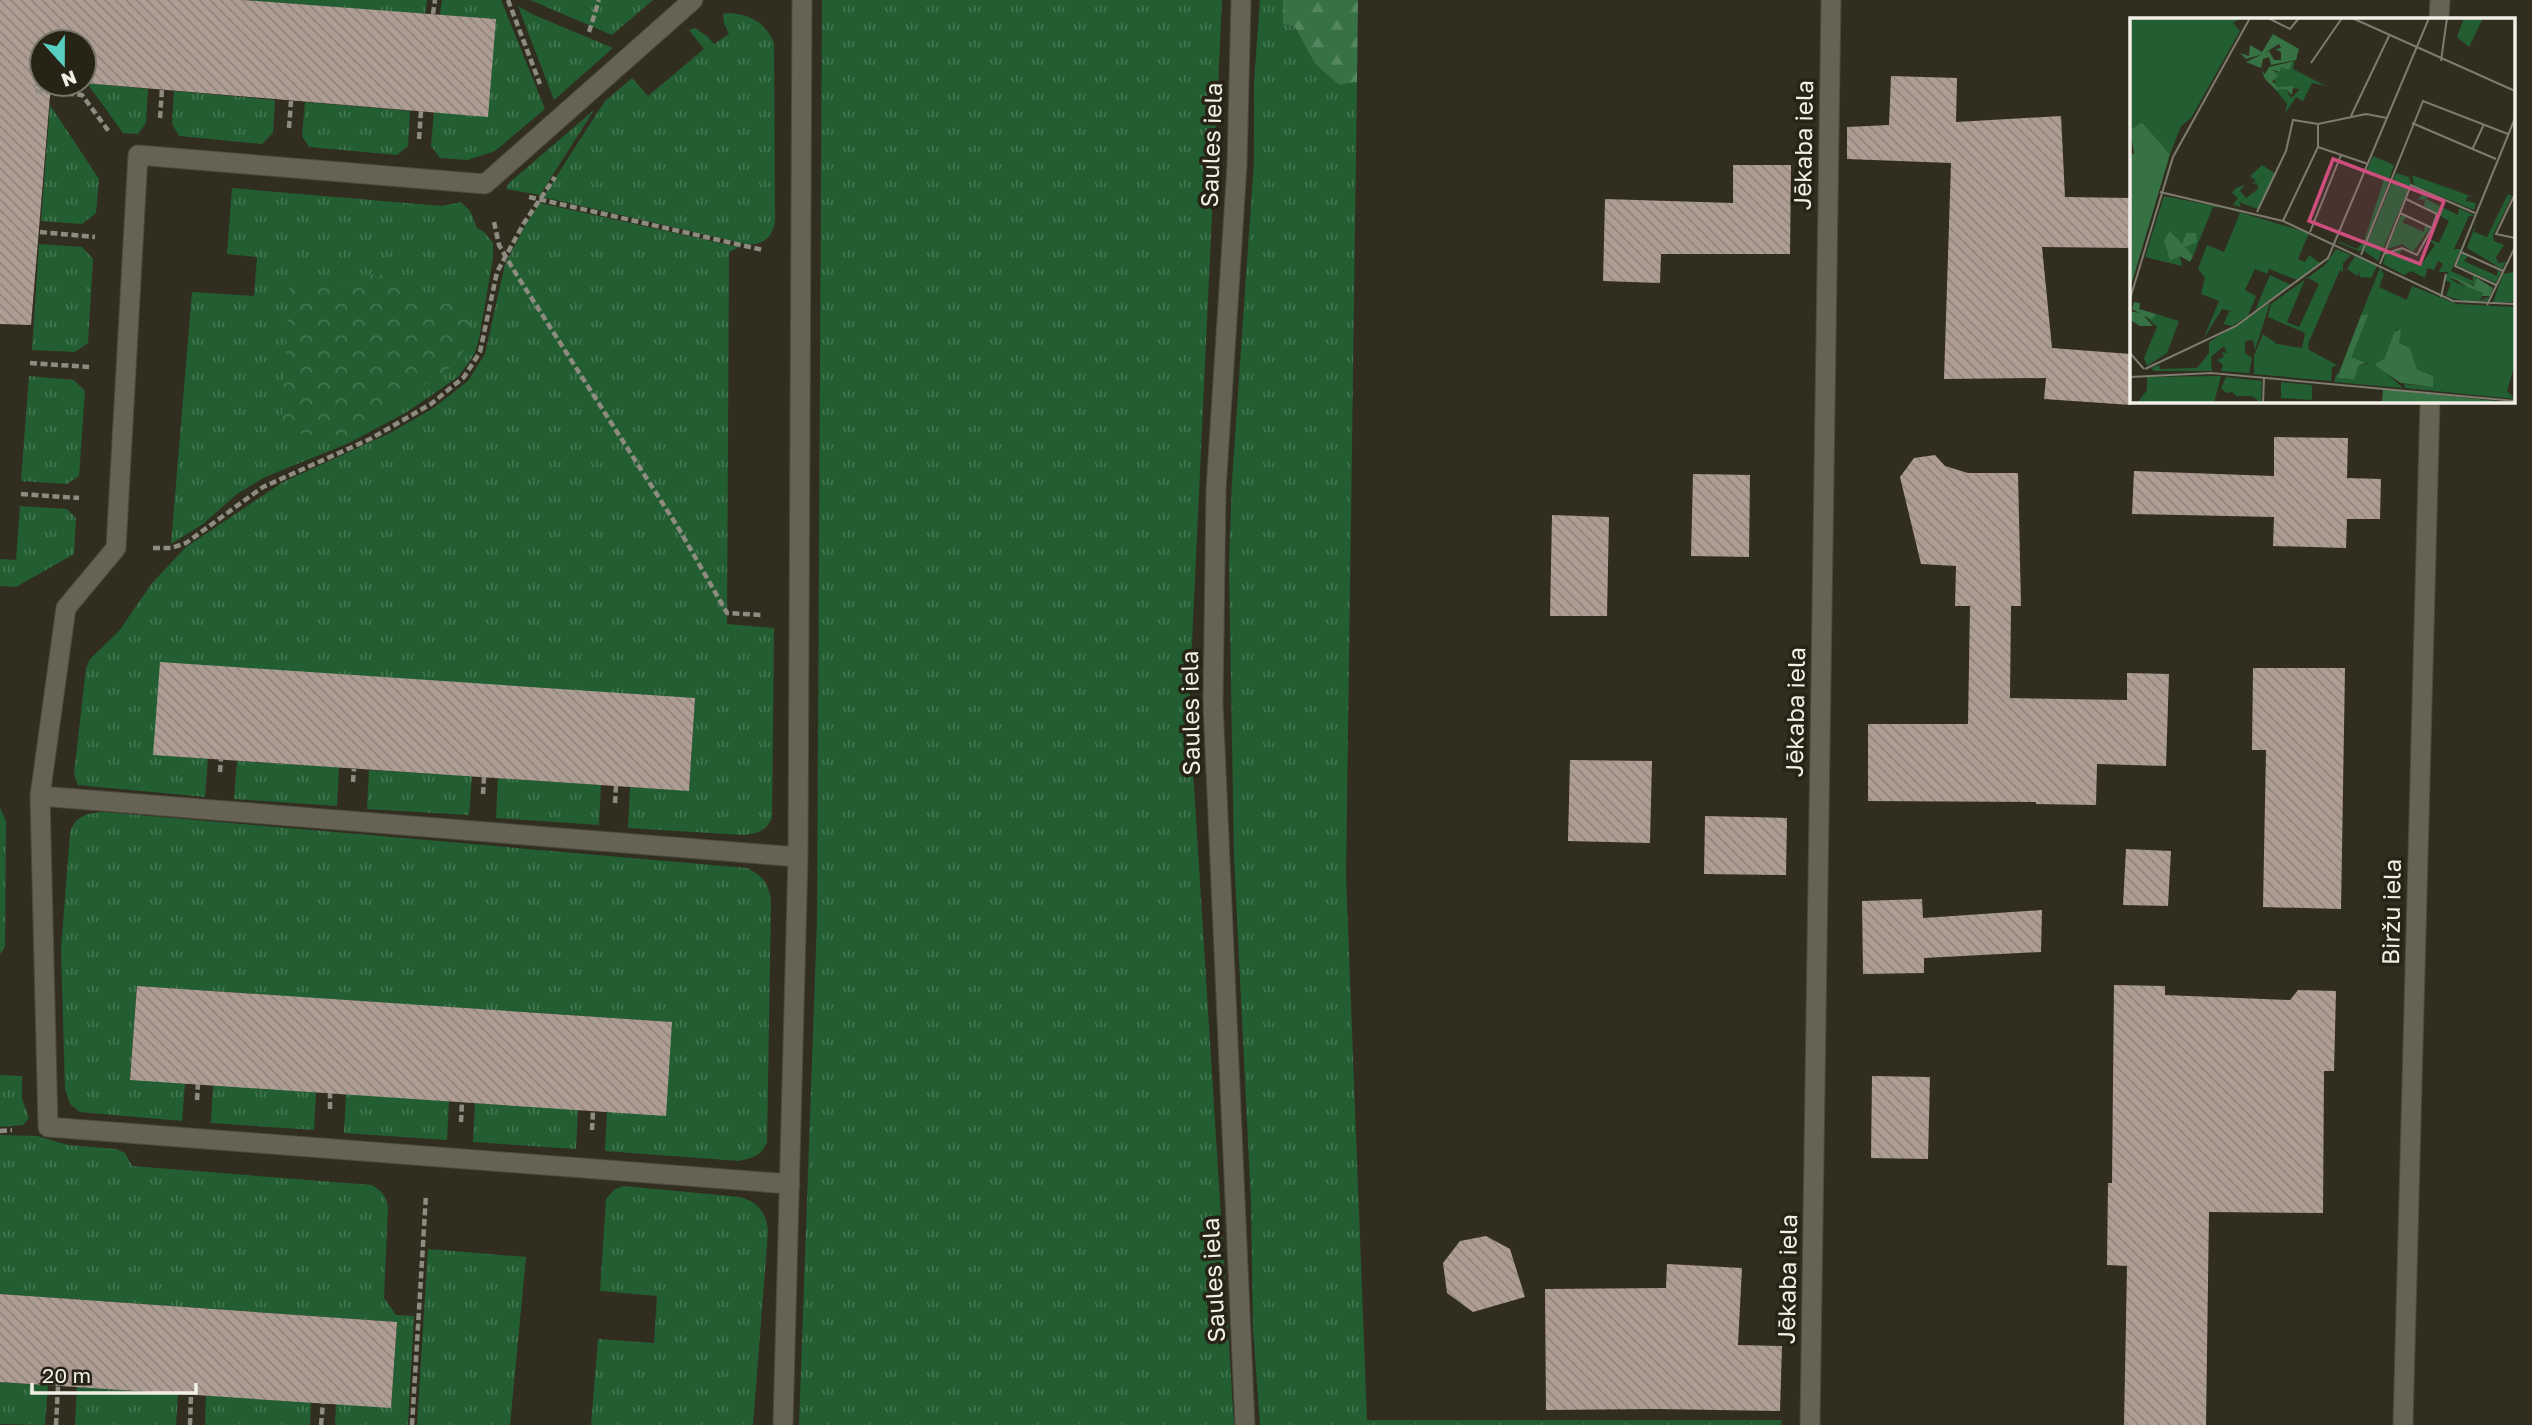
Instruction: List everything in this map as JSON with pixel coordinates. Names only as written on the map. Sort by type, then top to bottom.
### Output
[{"type":"street","points":[[693,0],[485,184],[138,155],[117,548],[66,608],[40,796],[48,1127],[790,1184]]},
{"type":"street","points":[[783,1425],[798,856],[802,0]]},
{"type":"street","name":"Saules iela","points":[[1241,0],[1237,165],[1216,490],[1213,703],[1245,1425]]},
{"type":"street","name":"Jēkaba iela","points":[[1810,1425],[1831,0]]},
{"type":"street","points":[[2440,0],[2440,18]]},
{"type":"street","name":"Biržu iela","points":[[2403,1425],[2430,402]]},
{"type":"street","points":[[40,796],[798,856]]},
{"type":"path","points":[[432,14],[435,0]]},
{"type":"path","points":[[508,0],[554,122]]},
{"type":"path","points":[[589,32],[599,0]]},
{"type":"path","points":[[84,98],[125,154],[138,155]]},
{"type":"path","points":[[117,548],[171,548],[186,543],[263,487],[370,439],[431,404],[454,387],[473,366],[480,352],[497,272],[555,177]]},
{"type":"path","points":[[485,184],[505,191],[801,259]]},
{"type":"path","points":[[485,184],[499,245],[505,256],[679,529],[727,613],[799,616]]},
{"type":"path","points":[[40,232],[134,240]]},
{"type":"path","points":[[30,363],[127,370]]},
{"type":"path","points":[[20,494],[119,501]]},
{"type":"path","points":[[412,1425],[428,1156]]},
{"type":"path","points":[[56,1425],[58,1386]]},
{"type":"path","points":[[190,1425],[191,1394]]},
{"type":"path","points":[[321,1425],[323,1403]]},
{"type":"green space","points":[[243,0],[427,0],[425,14]]},
{"type":"green space","points":[[442,0],[501,0],[545,109],[495,151],[468,160],[440,158],[431,146],[434,112],[496,19],[440,15]]},
{"type":"green space","points":[[530,0],[653,0],[612,35]]},
{"type":"green space","points":[[822,0],[1222,0],[1189,707],[1234,1425],[799,1425],[817,921]]},
{"type":"green space","points":[[1260,0],[1283,0],[1283,24],[1295,27],[1315,64],[1339,85],[1357,82],[1346,876],[1367,1420],[1782,1420],[1781,1425],[1260,1425],[1253,1329],[1251,1202],[1234,857],[1229,564],[1232,480],[1254,161],[1254,82]]},
{"type":"green space","points":[[1283,0],[1358,0],[1357,82],[1339,85],[1315,64],[1295,27],[1283,24]]},
{"type":"green space","points":[[518,6],[534,15],[613,48],[554,100]]},
{"type":"green space","points":[[730,13],[757,21],[767,30],[774,43],[775,222],[769,237],[757,244],[746,244],[543,197],[605,101],[632,78],[648,96],[704,49],[689,30],[695,28],[714,44],[729,34],[723,14]]},
{"type":"green space","points":[[98,84],[148,89],[146,123],[138,134],[123,133],[98,98]]},
{"type":"green space","points":[[174,91],[275,100],[273,133],[262,144],[179,136],[172,124]]},
{"type":"green space","points":[[305,102],[410,111],[408,146],[397,155],[309,147],[302,136]]},
{"type":"green space","points":[[50,105],[99,179],[96,213],[82,224],[41,221]]},
{"type":"green space","points":[[594,110],[540,195],[506,189],[509,183]]},
{"type":"green space","points":[[232,188],[442,206],[461,202],[470,211],[477,228],[493,243],[493,258],[479,339],[474,355],[458,377],[407,412],[349,443],[265,477],[237,494],[203,524],[171,544],[192,292],[254,296],[257,257],[227,254]]},
{"type":"green space","points":[[540,203],[739,247],[729,252],[727,624],[774,628],[772,818],[767,826],[757,833],[743,835],[628,828],[630,787],[689,790],[695,698],[208,758],[205,797],[78,785],[74,774],[86,668],[90,659],[119,631],[152,583],[186,547],[283,482],[390,433],[432,409],[468,381],[485,354],[505,264]]},
{"type":"green space","points":[[39,244],[82,247],[93,259],[88,343],[75,352],[32,350]]},
{"type":"green space","points":[[370,274],[412,279],[412,293],[460,298],[471,313],[464,350],[454,364],[441,375],[380,410],[366,421],[355,436],[281,433],[290,281],[369,288]]},
{"type":"green space","points":[[29,376],[74,380],[85,391],[79,476],[67,484],[21,481]]},
{"type":"green space","points":[[20,506],[67,509],[76,518],[74,554],[16,587],[0,586],[0,559],[16,560]]},
{"type":"green space","points":[[237,761],[339,767],[337,806],[234,799]]},
{"type":"green space","points":[[369,770],[472,776],[469,815],[367,809]]},
{"type":"green space","points":[[498,778],[601,785],[599,825],[496,818]]},
{"type":"green space","points":[[0,808],[6,821],[5,947],[0,954]]},
{"type":"green space","points":[[104,812],[747,868],[764,881],[771,900],[765,1147],[756,1156],[739,1161],[605,1151],[607,1112],[671,1022],[137,986],[130,1079],[185,1083],[182,1121],[80,1112],[70,1104],[65,1089],[61,949],[70,833],[75,822],[83,816]]},
{"type":"green space","points":[[0,1075],[22,1076],[22,1099],[29,1118],[23,1125],[0,1127]]},
{"type":"green space","points":[[213,1085],[316,1092],[314,1130],[211,1123]]},
{"type":"green space","points":[[346,1093],[449,1101],[447,1140],[344,1133]]},
{"type":"green space","points":[[475,1103],[578,1109],[576,1149],[473,1142]]},
{"type":"green space","points":[[0,1135],[37,1136],[68,1145],[116,1149],[125,1153],[132,1166],[375,1187],[385,1197],[388,1207],[384,1298],[396,1315],[414,1316],[408,1425],[335,1425],[336,1404],[391,1407],[397,1322],[0,1294]]},
{"type":"green space","points":[[624,1186],[740,1197],[752,1202],[763,1213],[768,1231],[753,1425],[591,1425],[598,1339],[654,1343],[657,1296],[600,1291],[606,1199],[615,1189]]},
{"type":"green space","points":[[428,1249],[526,1257],[510,1425],[417,1425]]},
{"type":"green space","points":[[0,1382],[48,1385],[45,1425],[0,1424]]},
{"type":"green space","points":[[77,1387],[178,1394],[176,1425],[75,1425]]},
{"type":"green space","points":[[206,1395],[311,1402],[310,1425],[205,1425]]},
{"type":"building","points":[[0,0],[243,0],[496,19],[488,117],[98,84],[98,28],[28,28],[28,98],[50,98],[31,325],[0,324]]},
{"type":"building","points":[[1891,76],[1957,78],[1956,122],[2061,116],[2065,197],[2130,198],[2130,248],[2042,247],[2052,348],[2130,354],[2131,405],[2044,399],[2046,378],[1944,379],[1951,163],[1847,159],[1847,127],[1889,125]]},
{"type":"building","points":[[1733,165],[1791,165],[1790,254],[1661,254],[1660,283],[1603,281],[1605,199],[1733,203]]},
{"type":"building","points":[[2274,437],[2348,438],[2347,478],[2381,479],[2380,519],[2347,519],[2346,548],[2273,546],[2274,517],[2132,514],[2134,471],[2274,476]]},
{"type":"building","points":[[1935,455],[1945,466],[1968,473],[2018,473],[2021,606],[2011,606],[2010,698],[2127,700],[2127,673],[2169,674],[2166,766],[2097,764],[2096,805],[1868,801],[1868,724],[1968,724],[1970,606],[1955,606],[1956,566],[1921,564],[1900,477],[1914,458]]},
{"type":"building","points":[[1693,474],[1750,475],[1749,557],[1691,556]]},
{"type":"building","points":[[1552,515],[1609,517],[1607,616],[1550,616]]},
{"type":"building","points":[[160,662],[695,698],[689,791],[153,755]]},
{"type":"building","points":[[2253,668],[2345,668],[2341,909],[2263,907],[2266,750],[2252,750]]},
{"type":"building","points":[[1570,760],[1652,761],[1650,843],[1568,841]]},
{"type":"building","points":[[1705,816],[1787,818],[1786,875],[1704,874]]},
{"type":"building","points":[[2126,849],[2171,851],[2168,906],[2123,905]]},
{"type":"building","points":[[1922,899],[1923,918],[2042,910],[2041,952],[1924,958],[1924,973],[1863,974],[1862,901]]},
{"type":"building","points":[[2114,985],[2165,986],[2165,995],[2290,1000],[2298,990],[2336,991],[2334,1071],[2324,1071],[2323,1213],[2209,1212],[2206,1425],[2124,1425],[2127,1266],[2107,1265],[2108,1183],[2112,1183]]},
{"type":"building","points":[[137,986],[672,1022],[666,1116],[130,1080]]},
{"type":"building","points":[[1872,1076],[1930,1077],[1928,1159],[1871,1158]]},
{"type":"building","points":[[1486,1236],[1510,1249],[1525,1297],[1473,1312],[1447,1293],[1443,1263],[1460,1241]]},
{"type":"building","points":[[1667,1264],[1742,1268],[1738,1345],[1782,1346],[1780,1411],[1546,1410],[1545,1289],[1666,1288]]},
{"type":"building","points":[[0,1294],[397,1322],[391,1408],[0,1382]]}]
